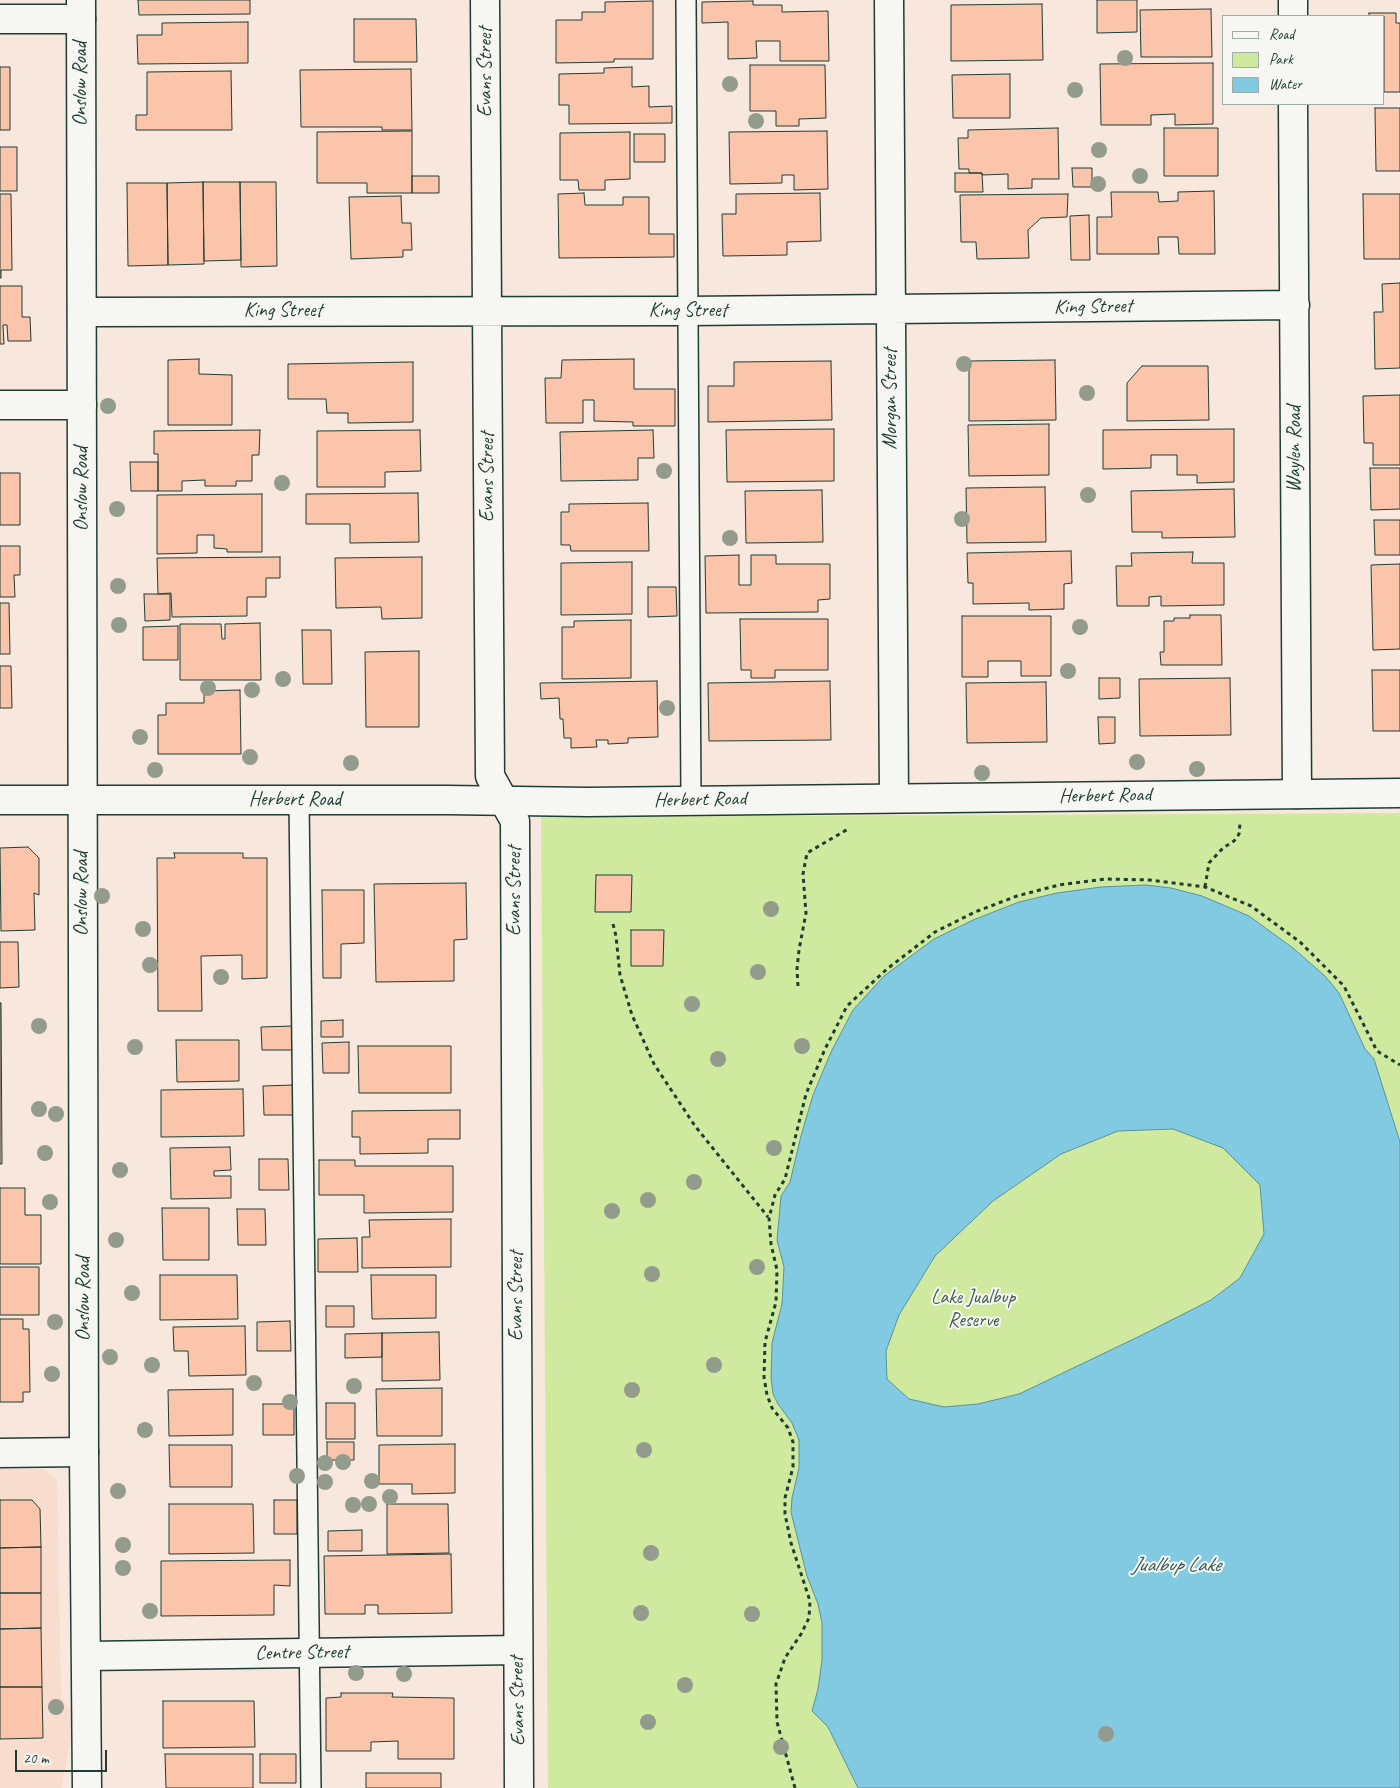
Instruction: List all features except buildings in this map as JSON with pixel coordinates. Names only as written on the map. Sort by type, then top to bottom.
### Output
[{"type":"street","name":"Evans Street","points":[[485,0],[490,776],[515,821],[519,1788]]},
{"type":"street","name":"Morgan Street","points":[[889,0],[894,798]]},
{"type":"street","points":[[1293,0],[1293,15]]},
{"type":"street","points":[[0,19],[81,9]]},
{"type":"street","name":"Onslow Road","points":[[81,9],[84,1452],[87,1788]]},
{"type":"street","name":"Waylen Road","points":[[1294,105],[1298,794]]},
{"type":"street","name":"King Street","points":[[82,312],[688,311],[1295,305]]},
{"type":"street","points":[[0,405],[82,405]]},
{"type":"street","name":"Herbert Road","points":[[0,800],[504,800],[588,802],[1400,793]]},
{"type":"street","points":[[0,1453],[84,1452]]},
{"type":"street","name":"Centre Street","points":[[87,1656],[518,1650]]},
{"type":"lane","points":[[686,0],[691,800]]},
{"type":"lane","points":[[299,800],[311,1788]]},
{"type":"path","points":[[1204,886],[1209,863],[1234,841],[1238,834],[1240,794]]},
{"type":"path","points":[[798,986],[798,950],[806,913],[803,874],[807,853],[855,826]]},
{"type":"path","points":[[794,1788],[777,1722],[776,1684],[785,1658],[809,1618],[810,1601],[791,1543],[785,1514],[785,1498],[793,1467],[793,1442],[788,1428],[772,1408],[767,1395],[764,1377],[765,1342],[776,1302],[777,1270],[771,1244],[769,1218],[775,1195],[784,1179],[806,1094],[825,1049],[847,1006],[887,969],[936,932],[975,912],[1017,896],[1058,885],[1106,879],[1150,880],[1204,886],[1251,906],[1300,942],[1344,986],[1377,1051],[1400,1064]]},
{"type":"path","points":[[612,924],[616,936],[620,975],[632,1015],[654,1064],[695,1126],[769,1218]]},
{"type":"shaded area","points":[[0,1469],[43,1469],[57,1480],[61,1698],[71,1708],[72,1734],[61,1788],[0,1788]]},
{"type":"green space","name":"Lake Jualbup Reserve","points":[[1400,813],[1400,1788],[548,1788],[541,817]]},
{"type":"water","name":"Jualbup Lake","points":[[1146,885],[1171,888],[1202,896],[1249,916],[1293,948],[1325,976],[1339,993],[1365,1049],[1374,1059],[1400,1142],[1400,1788],[858,1788],[828,1727],[812,1711],[818,1689],[822,1660],[822,1623],[818,1604],[807,1576],[791,1512],[792,1498],[799,1468],[799,1440],[792,1423],[773,1394],[771,1377],[772,1343],[782,1304],[784,1267],[777,1240],[781,1196],[790,1182],[813,1095],[831,1052],[853,1010],[884,976],[934,939],[973,920],[1019,902],[1057,893],[1101,887]],"holes":[[[1173,1129],[1223,1148],[1260,1185],[1264,1234],[1240,1278],[1211,1300],[1019,1394],[978,1404],[944,1407],[909,1399],[887,1379],[886,1351],[899,1315],[935,1256],[993,1201],[1061,1154],[1118,1131]]]}]
